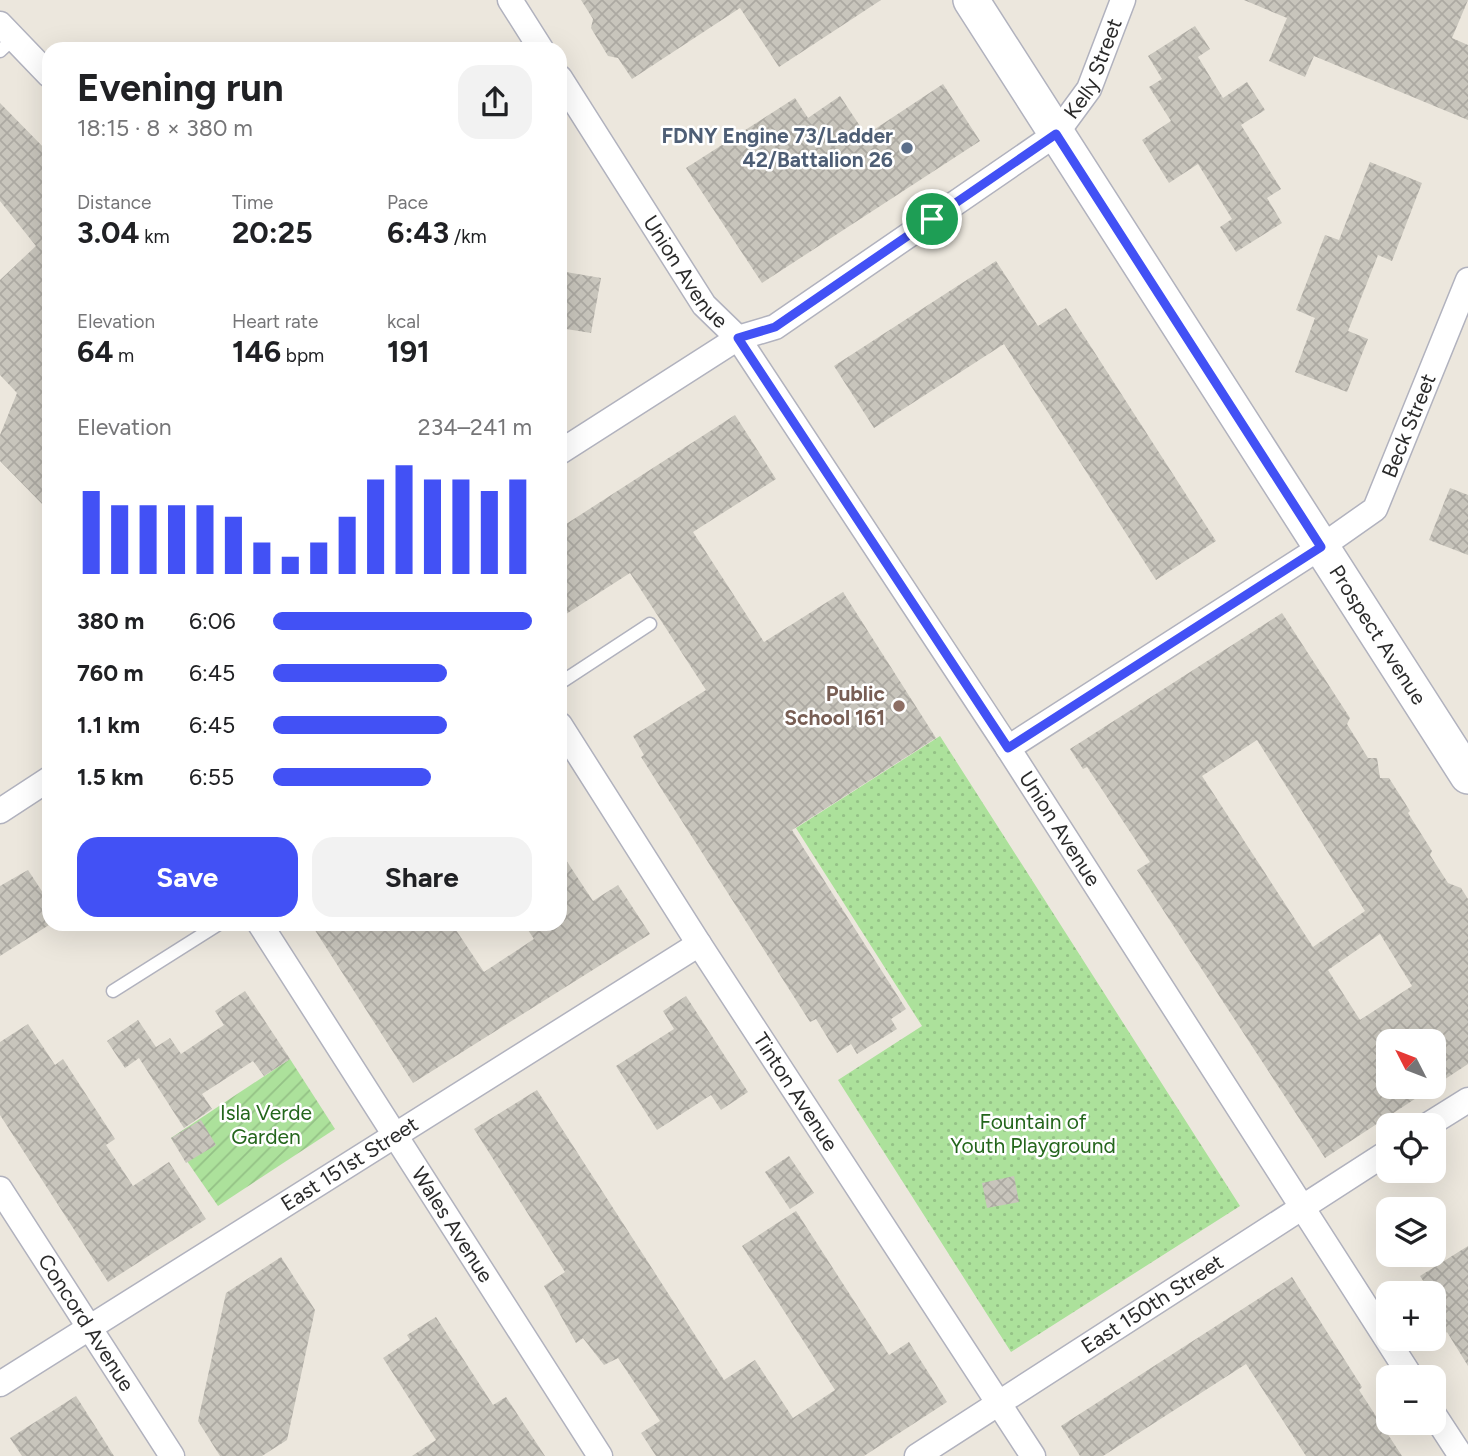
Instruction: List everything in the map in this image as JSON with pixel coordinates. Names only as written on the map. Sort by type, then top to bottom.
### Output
[{"type":"street","points":[[510,0],[537,42]]},
{"type":"street","name":"Prospect Avenue","points":[[971,0],[1468,776]]},
{"type":"street","name":"Kelly Street","points":[[567,448],[738,338],[775,327],[1056,134],[1089,89],[1123,0]]},
{"type":"street","points":[[5,38],[42,69]]},
{"type":"street","name":"Union Avenue","points":[[567,89],[704,305],[738,338],[1008,748],[1403,1365]]},
{"type":"street","name":"Beck Street","points":[[1321,547],[1375,509],[1468,280]]},
{"type":"street","points":[[1008,748],[1321,547]]},
{"type":"street","name":"Tinton Avenue","points":[[567,737],[1032,1456]]},
{"type":"street","points":[[0,811],[42,784]]},
{"type":"street","name":"Wales Avenue","points":[[264,931],[600,1456]]},
{"type":"street","name":"East 151st Street","points":[[0,1384],[699,944]]},
{"type":"street","points":[[1446,1114],[1468,1100]]},
{"type":"street","name":"East 150th Street","points":[[917,1456],[1376,1160]]},
{"type":"street","name":"Concord Avenue","points":[[0,1189],[172,1456]]},
{"type":"street","points":[[1446,1433],[1461,1456]]},
{"type":"lane","points":[[567,678],[650,624]]},
{"type":"lane","points":[[113,991],[208,931]]},
{"type":"green space","name":"Fountain of Youth Playground","points":[[940,736],[1240,1206],[1011,1352],[838,1080],[922,1026],[796,828]]},
{"type":"green space","name":"Isla Verde Garden","points":[[290,1059],[335,1129],[218,1206],[171,1138]]},
{"type":"building","points":[[581,0],[881,0],[779,67],[740,8],[632,79],[618,58],[608,56],[591,28],[593,19]]},
{"type":"building","points":[[1244,0],[1468,0],[1452,38],[1468,45],[1468,120],[1314,56],[1305,77],[1269,61],[1287,18]]},
{"type":"building","points":[[1195,26],[1210,49],[1198,57],[1223,98],[1247,82],[1265,110],[1241,125],[1281,189],[1267,198],[1282,223],[1236,252],[1220,227],[1232,219],[1198,164],[1169,183],[1142,140],[1171,121],[1149,87],[1162,79],[1148,56]]},
{"type":"building","points":[[943,84],[980,141],[762,283],[686,168],[795,98],[808,118],[840,96],[866,135]]},
{"type":"building","points":[[0,103],[42,146],[42,504],[0,461],[0,435],[17,393],[0,375],[0,280],[36,246],[0,201]]},
{"type":"building","points":[[1370,162],[1422,183],[1392,261],[1378,255],[1348,331],[1368,339],[1347,392],[1295,372],[1315,318],[1296,310],[1325,235],[1339,240]]},
{"type":"building","points":[[996,261],[1038,326],[1066,308],[1216,541],[1156,580],[1004,344],[874,428],[834,366]]},
{"type":"building","points":[[567,272],[601,278],[591,333],[567,329]]},
{"type":"building","points":[[735,415],[776,479],[693,532],[764,642],[843,592],[936,738],[792,830],[906,1009],[891,1019],[897,1029],[857,1054],[851,1044],[837,1053],[816,1019],[810,1022],[641,757],[644,755],[633,736],[706,690],[630,573],[567,614],[567,523]]},
{"type":"building","points":[[1450,488],[1468,495],[1468,555],[1429,540]]},
{"type":"building","points":[[1282,613],[1350,718],[1347,724],[1368,758],[1377,758],[1380,778],[1389,778],[1410,811],[1408,813],[1432,851],[1430,855],[1448,883],[1461,888],[1468,899],[1468,1064],[1446,1078],[1446,1029],[1376,1029],[1376,1099],[1415,1099],[1393,1113],[1376,1113],[1376,1124],[1325,1158],[1137,870],[1150,862],[1087,767],[1083,769],[1070,749]],"holes":[[[1257,740],[1365,911],[1313,947],[1202,776]],[[1380,934],[1412,986],[1360,1020],[1328,970]]]},
{"type":"building","points":[[567,862],[593,901],[618,885],[650,934],[413,1083],[315,931],[457,931],[484,972],[534,939],[529,931],[567,931]]},
{"type":"building","points":[[28,870],[42,891],[42,929],[0,956],[0,886]]},
{"type":"building","points":[[245,991],[290,1059],[264,1076],[253,1061],[202,1094],[212,1109],[184,1128],[139,1058],[125,1068],[107,1041],[138,1020],[156,1047],[170,1038],[181,1054],[224,1025],[215,1011]]},
{"type":"building","points":[[686,996],[748,1092],[721,1110],[711,1095],[657,1130],[616,1066],[674,1029],[663,1011]]},
{"type":"building","points":[[28,1024],[55,1065],[63,1059],[115,1139],[106,1145],[133,1186],[169,1162],[206,1219],[108,1282],[0,1115],[0,1042]]},
{"type":"building","points":[[537,1090],[724,1380],[755,1360],[793,1418],[835,1390],[742,1246],[796,1211],[889,1355],[909,1342],[947,1402],[864,1456],[656,1456],[641,1433],[660,1421],[618,1358],[604,1365],[583,1338],[576,1343],[544,1286],[565,1272],[474,1129]]},
{"type":"building","points":[[201,1120],[216,1145],[186,1163],[171,1138]]},
{"type":"building","points":[[789,1156],[814,1193],[790,1209],[765,1172]]},
{"type":"building","points":[[1014,1176],[1019,1202],[987,1208],[982,1183]]},
{"type":"building","points":[[1468,1246],[1468,1366],[1446,1333],[1446,1281],[1423,1281],[1420,1276],[1434,1267],[1446,1267],[1446,1260]]},
{"type":"building","points":[[281,1257],[315,1310],[287,1440],[262,1456],[220,1456],[198,1421],[226,1293]]},
{"type":"building","points":[[1292,1277],[1362,1387],[1359,1390],[1376,1416],[1376,1435],[1388,1435],[1402,1456],[1306,1456],[1246,1364],[1103,1456],[1080,1456],[1061,1426]]},
{"type":"building","points":[[436,1317],[493,1405],[506,1397],[545,1456],[412,1456],[436,1440],[383,1358],[410,1340],[407,1335]]},
{"type":"building","points":[[76,1396],[114,1456],[22,1456],[10,1438]]},
{"type":"place","name":"FDNY Engine 73/Ladder 42/Battalion 26","points":[[907,148]]},
{"type":"place","name":"Public School 161","points":[[899,706]]},
{"type":"route","points":[[1056,134],[1321,547],[1008,748],[738,338],[775,327],[932,219],[1056,134]]}]
